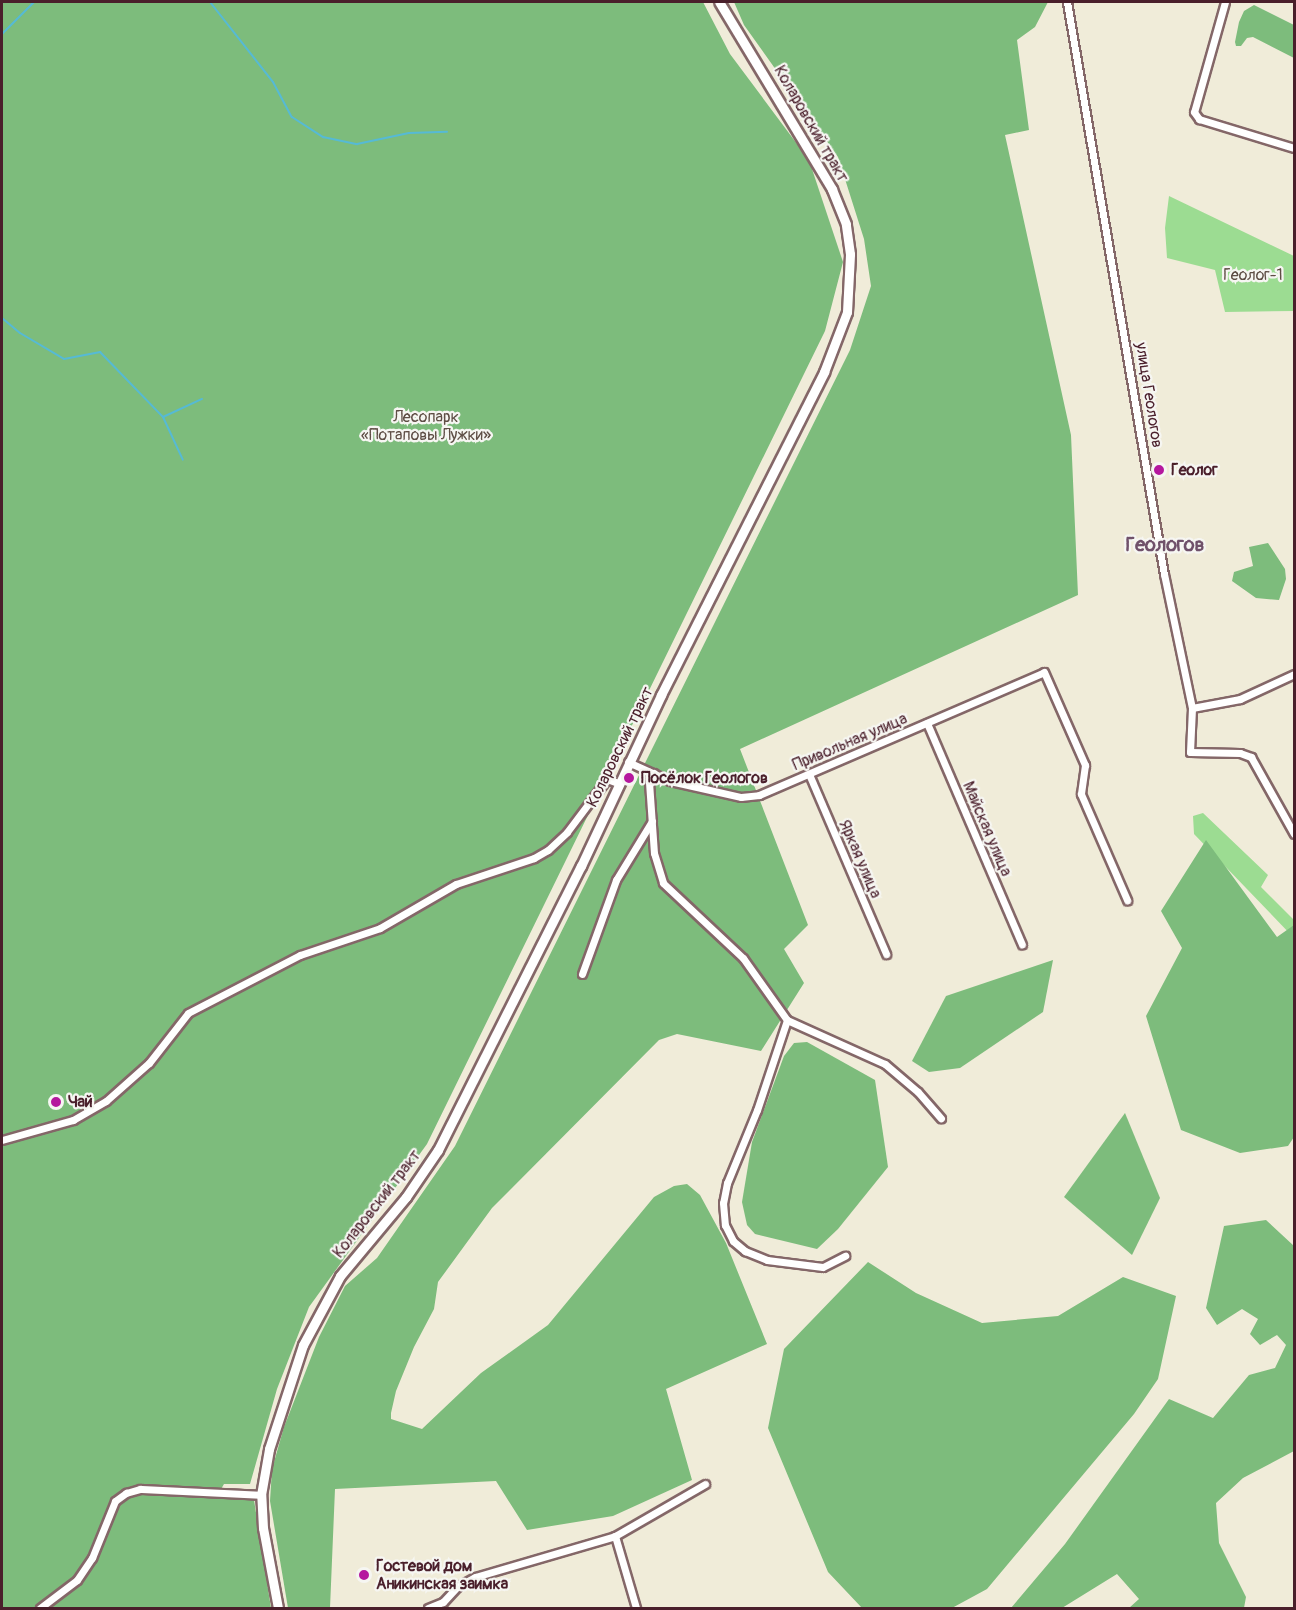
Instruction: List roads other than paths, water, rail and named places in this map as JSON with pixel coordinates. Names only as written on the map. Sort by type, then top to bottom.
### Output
[{"type":"street","name":"Коларовский тракт","points":[[278,1608],[263,1528],[261,1495],[269,1449],[289,1382],[321,1307],[340,1276],[406,1197],[438,1150],[581,866],[628,762],[824,372],[836,346],[848,303],[850,254],[846,225],[832,189],[719,2]]},
{"type":"street","name":"улица Геологов","points":[[1067,2],[1120,301],[1162,563],[1192,708],[1190,752],[1240,753],[1251,757],[1294,834]]},
{"type":"street","points":[[1224,2],[1194,112],[1199,118],[1294,147]]},
{"type":"street","name":"Привольная улица","points":[[628,762],[670,781],[741,797],[759,795],[1044,672],[1085,765],[1081,794],[1127,900]]},
{"type":"street","points":[[1192,708],[1240,699],[1294,674]]},
{"type":"street","name":"Майская улица","points":[[927,723],[1022,945]]},
{"type":"street","points":[[654,773],[649,782],[654,853],[663,883],[743,958],[787,1020],[885,1064],[918,1092],[941,1118]]},
{"type":"street","name":"Яркая улица","points":[[809,774],[886,954]]},
{"type":"street","points":[[2,1140],[73,1120],[106,1101],[148,1063],[188,1013],[300,955],[380,928],[456,884],[534,858],[548,850],[567,832],[607,779],[618,783]]},
{"type":"street","points":[[582,974],[616,880],[652,821]]},
{"type":"street","points":[[787,1020],[757,1110],[727,1183],[723,1203],[726,1225],[733,1241],[745,1251],[767,1260],[823,1267],[845,1256]]},
{"type":"street","points":[[428,1608],[442,1602],[457,1587],[475,1578],[615,1536],[705,1484]]},
{"type":"street","points":[[40,1608],[77,1580],[92,1558],[115,1501],[126,1493],[140,1489],[261,1495]]},
{"type":"street","points":[[615,1536],[636,1608]]},
{"type":"waterway","points":[[2,34],[34,2]]},
{"type":"waterway","points":[[210,2],[273,82],[292,117],[323,137],[357,144],[409,133],[447,132]]},
{"type":"waterway","points":[[2,318],[20,333],[64,359],[100,352],[163,417],[202,399]]},
{"type":"waterway","points":[[163,417],[183,460]]},
{"type":"place","name":"Геолог","points":[[1159,470]]},
{"type":"place","name":"Посёлок Геологов","points":[[629,778]]},
{"type":"place","name":"Чай","points":[[56,1102]]},
{"type":"place","name":"Гостевой дом Аникинская заимка","points":[[364,1575]]},
{"type":"district","name":"Геологов","points":[[1165,544]]},
{"type":"park label","name":"Геолог-1","points":[[1253,275]]},
{"type":"park label","name":"Лесопарк «Потаповы Лужки»","points":[[426,426]]}]
